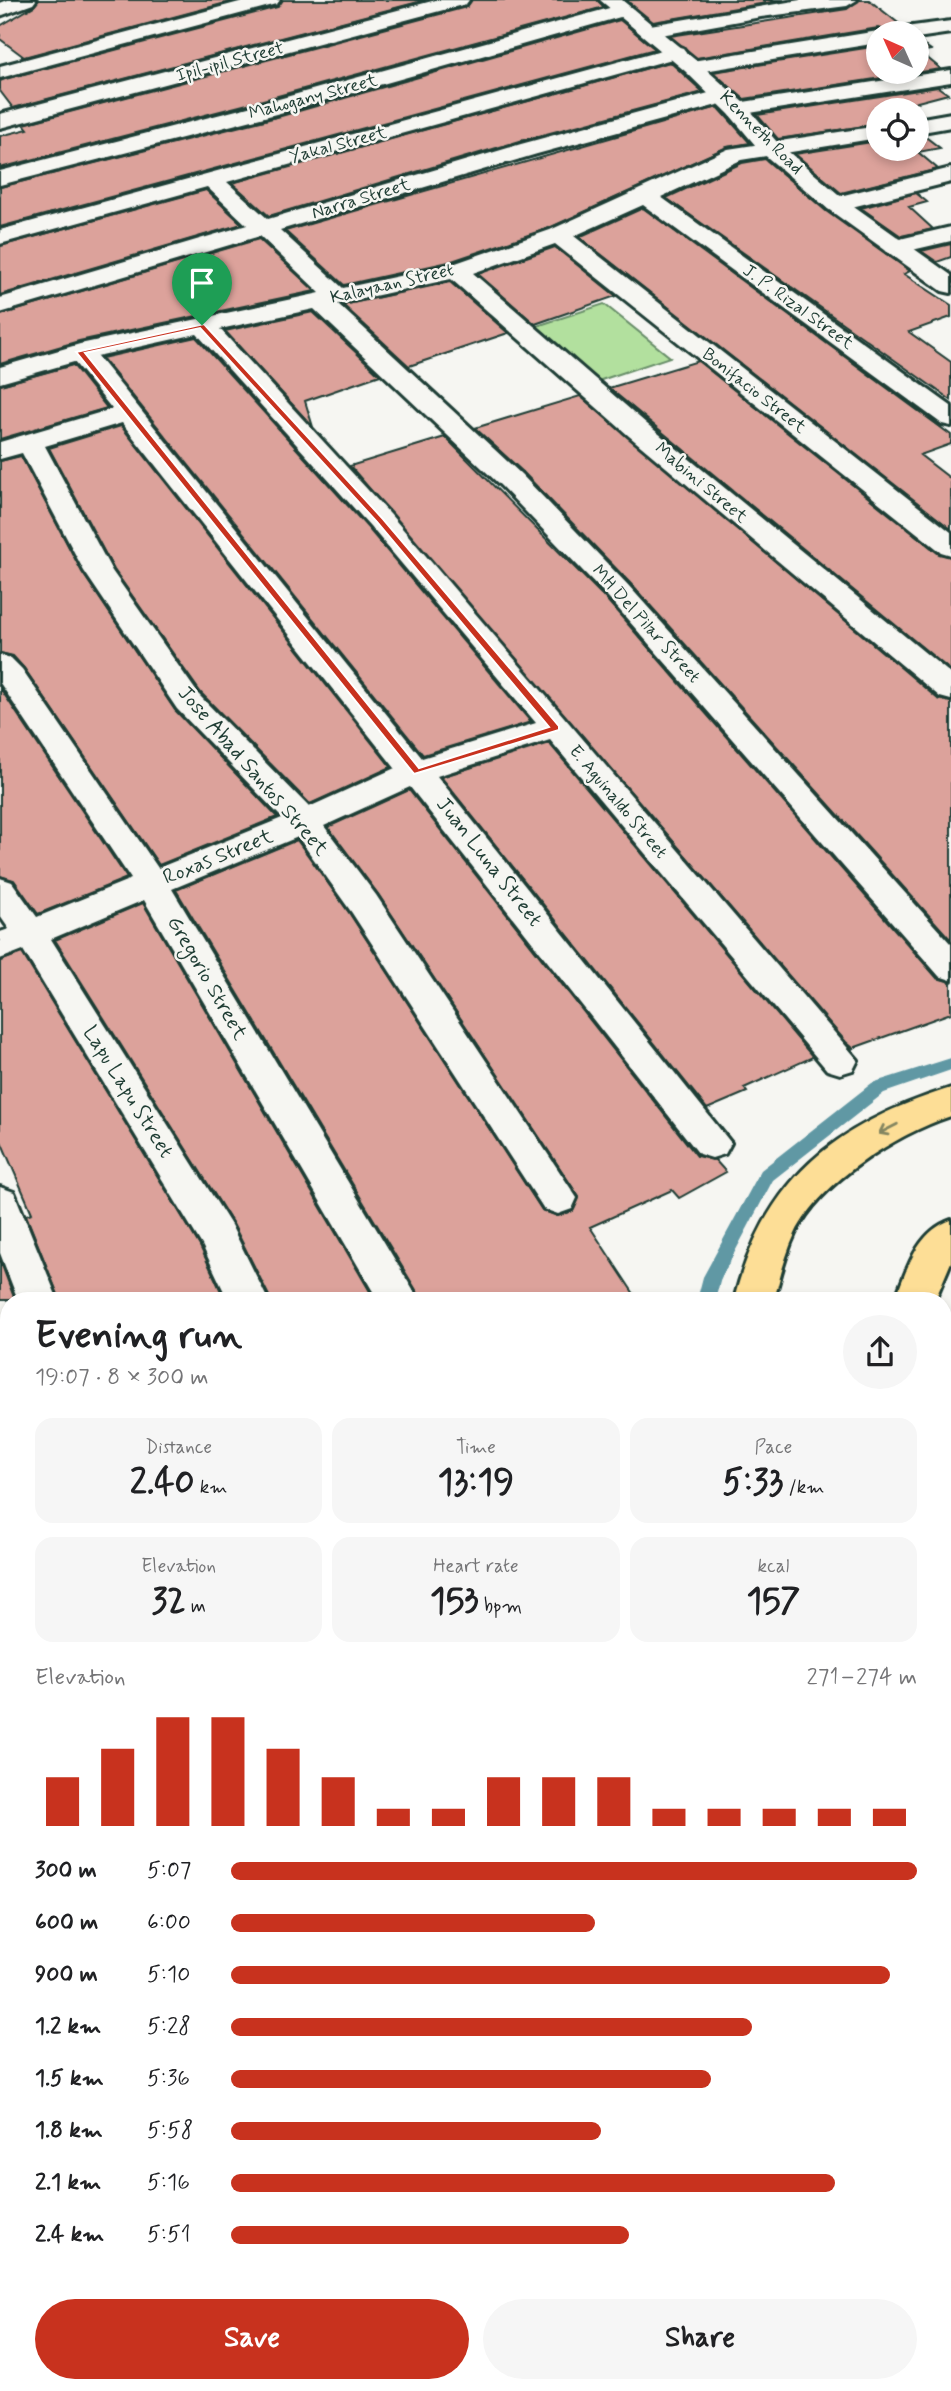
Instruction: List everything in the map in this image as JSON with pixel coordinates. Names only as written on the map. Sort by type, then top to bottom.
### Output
[{"type":"main road","points":[[756,1292],[765,1259],[786,1215],[833,1165],[883,1130],[951,1102]]},
{"type":"main road","points":[[918,1292],[937,1248],[951,1236]]},
{"type":"street","points":[[0,10],[26,0]]},
{"type":"street","points":[[0,72],[270,0]]},
{"type":"street","name":"Ipil-ipil Street","points":[[0,121],[459,0]]},
{"type":"street","points":[[650,31],[761,11],[847,0]]},
{"type":"street","name":"Kenneth Road","points":[[617,5],[684,59],[731,102],[769,147],[836,204],[951,286]]},
{"type":"street","name":"Mahogany Street","points":[[0,178],[285,104],[617,5]]},
{"type":"street","points":[[929,30],[951,27]]},
{"type":"street","name":"Yakal Street","points":[[0,237],[684,59],[866,38]]},
{"type":"street","name":"Narra Street","points":[[0,306],[529,149],[731,102],[951,76]]},
{"type":"street","points":[[929,124],[951,120]]},
{"type":"street","name":"Kalayaan Street","points":[[0,375],[80,352],[456,271],[558,235],[736,154],[866,134]]},
{"type":"street","points":[[836,204],[951,175]]},
{"type":"street","name":"MH Del Pilar Street","points":[[212,180],[265,229],[329,299],[618,591],[951,967]]},
{"type":"street","name":"J. P. Rizal Street","points":[[645,196],[951,418]]},
{"type":"street","points":[[895,247],[951,234]]},
{"type":"street","name":"Bonifacio Street","points":[[558,235],[951,546]]},
{"type":"street","name":"Mabini Street","points":[[456,271],[648,439],[951,690]]},
{"type":"street","name":"E. Aguinaldo Street","points":[[202,325],[380,520],[839,1060]]},
{"type":"street","name":"Juan Luna Street","points":[[80,352],[126,413],[417,771],[712,1143]]},
{"type":"street","points":[[0,451],[126,413]]},
{"type":"street","name":"Jose Abad Santos Street","points":[[29,441],[98,570],[188,702],[304,822],[364,904],[558,1198]]},
{"type":"street","name":"Gregorio Street","points":[[0,665],[11,676],[151,884],[394,1292]]},
{"type":"street","name":"Roxas Street","points":[[15,939],[304,822],[417,771],[555,728]]},
{"type":"street","name":"Lapu Lapu Street","points":[[0,890],[15,939],[217,1236],[244,1292]]},
{"type":"street","points":[[0,1203],[35,1292]]},
{"type":"green space","points":[[604,304],[670,357],[598,381],[534,327]]},
{"type":"building","points":[[39,0],[237,0],[24,57],[0,39],[0,26],[34,6]]},
{"type":"building","points":[[283,0],[426,0],[13,108],[0,91],[0,81],[5,79],[278,7]]},
{"type":"building","points":[[472,0],[597,0],[604,7],[0,168],[0,136],[28,129],[24,124],[467,7]]},
{"type":"building","points":[[626,0],[784,0],[653,22]]},
{"type":"building","points":[[859,0],[869,0],[896,21],[866,21],[866,30],[697,58],[670,36],[847,9]]},
{"type":"building","points":[[620,20],[655,49],[0,227],[0,187],[281,116]]},
{"type":"building","points":[[866,48],[866,80],[744,99],[713,72]]},
{"type":"building","points":[[929,59],[941,69],[929,71]]},
{"type":"building","points":[[670,62],[703,92],[520,141],[269,216],[232,183]]},
{"type":"building","points":[[938,87],[948,94],[929,99],[867,98]]},
{"type":"building","points":[[866,98],[866,126],[778,139],[757,115]]},
{"type":"building","points":[[718,107],[750,143],[727,147],[549,228],[449,262],[344,285],[285,231]]},
{"type":"building","points":[[929,140],[940,148],[929,150]]},
{"type":"building","points":[[866,143],[866,161],[929,161],[938,169],[841,193],[795,154]]},
{"type":"building","points":[[765,159],[826,211],[910,271],[904,274],[951,305],[951,317],[909,332],[951,362],[951,400],[666,198],[742,163]]},
{"type":"building","points":[[206,190],[242,224],[0,295],[0,246]]},
{"type":"building","points":[[916,193],[927,202],[909,207],[933,229],[901,236],[861,208]]},
{"type":"building","points":[[643,208],[951,435],[951,444],[920,455],[951,479],[951,529],[579,237]]},
{"type":"building","points":[[259,239],[315,291],[79,341],[0,364],[0,315]]},
{"type":"building","points":[[951,244],[951,257],[937,262],[921,251]]},
{"type":"building","points":[[555,247],[616,296],[535,324],[478,274]]},
{"type":"building","points":[[450,282],[508,333],[409,366],[343,305]]},
{"type":"building","points":[[313,312],[380,375],[305,401],[313,427],[225,331]]},
{"type":"building","points":[[196,337],[368,528],[531,722],[423,755],[102,358]]},
{"type":"building","points":[[698,361],[939,554],[951,557],[951,671],[609,388]]},
{"type":"building","points":[[73,365],[107,408],[0,439],[0,385]]},
{"type":"building","points":[[580,396],[938,699],[951,702],[951,940],[630,583],[523,472],[475,428]]},
{"type":"building","points":[[121,426],[391,767],[310,804],[201,693],[114,570],[49,448]]},
{"type":"building","points":[[445,437],[606,599],[937,978],[951,982],[951,1013],[853,1048],[846,1042],[350,466]]},
{"type":"building","points":[[21,456],[82,572],[175,710],[277,817],[159,865],[24,668],[13,656],[0,653],[0,461]]},
{"type":"building","points":[[0,688],[127,878],[38,914],[14,880],[0,876]]},
{"type":"building","points":[[549,743],[813,1057],[744,1088],[747,1092],[707,1109],[441,777]]},
{"type":"building","points":[[409,790],[697,1156],[715,1160],[726,1172],[679,1198],[672,1190],[590,1227],[633,1292],[417,1292],[176,890],[297,840],[350,914],[542,1210],[557,1216],[573,1211],[579,1197],[378,894],[328,827]]},
{"type":"building","points":[[143,903],[370,1292],[267,1292],[233,1224],[55,940]]},
{"type":"building","points":[[22,953],[200,1246],[221,1292],[57,1292],[26,1215],[32,1213],[0,1139],[0,961]]},
{"type":"building","points":[[0,1260],[12,1292],[0,1292]]},
{"type":"waterway","points":[[708,1292],[712,1277],[767,1175],[878,1088],[951,1064]]},
{"type":"route","points":[[202,325],[380,520],[555,728],[417,771],[126,413],[80,352],[202,325]]}]
